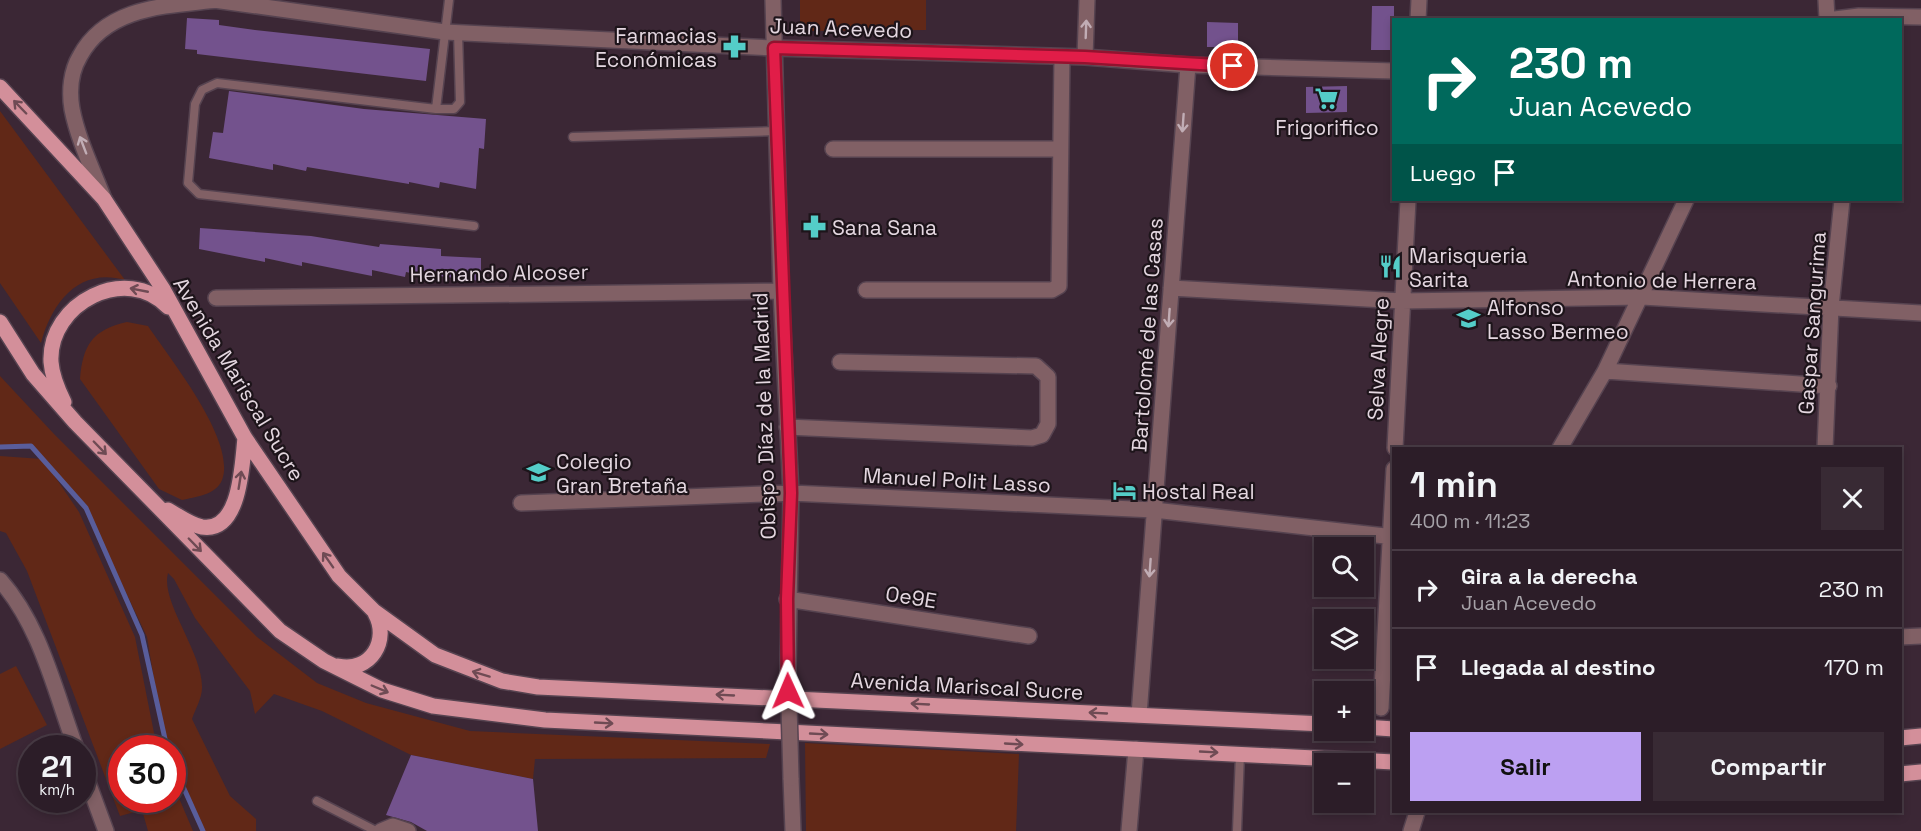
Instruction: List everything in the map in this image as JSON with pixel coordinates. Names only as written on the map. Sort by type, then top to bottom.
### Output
[{"type":"main road","name":"Avenida Mariscal Sucre","points":[[0,87],[104,199],[183,326],[245,438],[339,576],[374,611],[435,655],[502,681],[538,687],[1314,724]]},
{"type":"main road","points":[[75,422],[55,383],[51,360],[55,337],[66,316],[82,301],[103,291],[115,289],[126,288],[149,292],[166,304],[183,326]]},
{"type":"main road","points":[[0,322],[33,374]]},
{"type":"main road","points":[[0,343],[33,374],[75,422],[279,631],[324,661],[382,690],[433,706],[545,720],[1392,762]]},
{"type":"main road","points":[[154,503],[202,527],[217,525],[226,519],[238,494],[245,438]]},
{"type":"main road","points":[[324,661],[341,667],[353,667],[373,656],[382,635],[381,624],[374,611]]},
{"type":"main road","points":[[1374,728],[1392,729]]},
{"type":"main road","points":[[1902,738],[1921,736]]},
{"type":"main road","points":[[1902,774],[1921,772]]},
{"type":"street","name":"Juan Acevedo","points":[[104,199],[79,135],[72,107],[71,82],[76,63],[85,46],[111,22],[133,13],[153,8],[215,0],[452,31],[774,48],[1085,57],[1188,65],[1392,71]]},
{"type":"street","name":"Obispo Díaz de la Madrid","points":[[773,0],[781,291],[791,493],[787,599],[793,831]]},
{"type":"street","points":[[1085,57],[1087,0]]},
{"type":"street","points":[[1418,18],[1419,0]]},
{"type":"street","points":[[1827,0],[1827,18]]},
{"type":"street","points":[[1859,18],[1921,17]]},
{"type":"street","points":[[866,290],[1056,289],[1060,283],[1059,149],[1062,57]]},
{"type":"street","name":"Bartolomé de las Casas","points":[[1139,715],[1188,65]]},
{"type":"street","points":[[833,149],[1059,149]]},
{"type":"street","name":"Selva Alegre","points":[[1395,447],[1408,201]]},
{"type":"street","points":[[1561,447],[1605,371],[1686,201]]},
{"type":"street","name":"Gaspar Sangurima","points":[[1825,447],[1831,307],[1842,201]]},
{"type":"street","points":[[1171,288],[1402,301]]},
{"type":"street","name":"Hernando Alcoser","points":[[216,298],[781,291]]},
{"type":"street","name":"Antonio de Herrera","points":[[1402,301],[1642,297],[1921,313]]},
{"type":"street","points":[[787,427],[1032,438],[1042,435],[1046,430],[1049,384],[1045,372],[1036,366],[840,362]]},
{"type":"street","points":[[1605,371],[1829,386]]},
{"type":"street","name":"Manuel Polit Lasso","points":[[521,503],[791,493],[1154,510],[1392,537]]},
{"type":"street","points":[[1381,708],[1392,537]]},
{"type":"street","points":[[0,580],[18,600],[34,633],[71,735]]},
{"type":"street","name":"Oe9E","points":[[787,599],[1029,636]]},
{"type":"street","points":[[1902,637],[1921,636]]},
{"type":"street","points":[[1129,831],[1136,749]]},
{"type":"street","points":[[96,804],[106,831]]},
{"type":"street","points":[[1411,831],[1417,813]]},
{"type":"street","points":[[381,831],[393,826],[408,831]]},
{"type":"lane","points":[[449,0],[460,102],[454,109],[436,109],[217,83],[202,90],[195,104],[188,183],[199,194],[474,226]]},
{"type":"lane","points":[[436,109],[452,31]]},
{"type":"lane","points":[[573,137],[777,131]]},
{"type":"lane","points":[[1237,831],[1240,754]]},
{"type":"lane","points":[[317,801],[375,831]]},
{"type":"shaded area","points":[[800,0],[926,0],[926,30],[800,31]]},
{"type":"shaded area","points":[[0,111],[125,280],[109,277],[94,279],[81,283],[70,291],[52,314],[41,343],[0,283]]},
{"type":"shaded area","points":[[127,322],[148,326],[185,379],[211,423],[220,444],[224,464],[222,480],[210,492],[182,500],[159,489],[80,379],[84,357],[92,341],[105,330]]},
{"type":"shaded area","points":[[0,376],[54,434],[257,637],[317,683],[366,703],[470,731],[770,744],[766,758],[535,759],[533,779],[411,755],[322,711],[274,694],[255,714],[250,691],[195,618],[174,579],[168,573],[167,585],[170,598],[200,674],[202,692],[192,719],[230,796],[256,819],[256,831],[203,831],[186,792],[186,735],[163,735],[147,637],[86,508],[47,465],[79,512],[135,637],[154,735],[108,735],[108,784],[96,753],[96,735],[89,735],[27,571],[6,533],[0,531],[0,456],[42,459],[31,446],[0,447]]},
{"type":"shaded area","points":[[16,666],[47,725],[27,735],[18,735],[18,740],[0,749],[0,674]]},
{"type":"shaded area","points":[[805,743],[1019,754],[1016,831],[806,831]]},
{"type":"shaded area","points":[[143,813],[185,813],[193,831],[148,831]]},
{"type":"building","points":[[1372,6],[1394,6],[1392,50],[1371,50]]},
{"type":"building","points":[[187,18],[219,20],[219,25],[255,30],[430,49],[426,81],[197,54],[197,50],[185,49]]},
{"type":"building","points":[[1207,22],[1238,23],[1238,47],[1207,47]]},
{"type":"building","name":"Frigorifico","points":[[1347,86],[1347,112],[1306,113],[1306,87]]},
{"type":"building","points":[[229,91],[364,109],[486,119],[484,149],[479,148],[476,189],[440,182],[439,188],[307,167],[306,171],[273,164],[273,170],[209,158],[213,132],[223,133]]},
{"type":"building","points":[[200,228],[311,236],[379,247],[380,244],[441,249],[441,256],[481,258],[481,281],[439,276],[439,279],[406,272],[405,277],[372,270],[372,276],[302,262],[302,266],[265,258],[265,262],[199,249]]},
{"type":"building","points":[[411,755],[533,779],[538,831],[427,831],[411,822],[386,815]]},
{"type":"waterway","points":[[0,447],[31,446],[86,508],[142,635],[164,735]]},
{"type":"waterway","points":[[186,793],[203,831]]},
{"type":"place","name":"Farmacias Económicas","points":[[735,47]]},
{"type":"place","name":"Frigorifico","points":[[1327,99]]},
{"type":"place","name":"Sana Sana","points":[[814,227]]},
{"type":"place","name":"Marisqueria Sarita","points":[[1391,267]]},
{"type":"place","name":"Alfonso Lasso Bermeo","points":[[1469,319]]},
{"type":"place","name":"Colegio Gran Bretaña","points":[[538,473]]},
{"type":"place","name":"Hostal Real","points":[[1124,491]]},
{"type":"route","points":[[788,691],[787,599],[791,493],[781,291],[774,48],[1085,57],[1233,66]]}]
